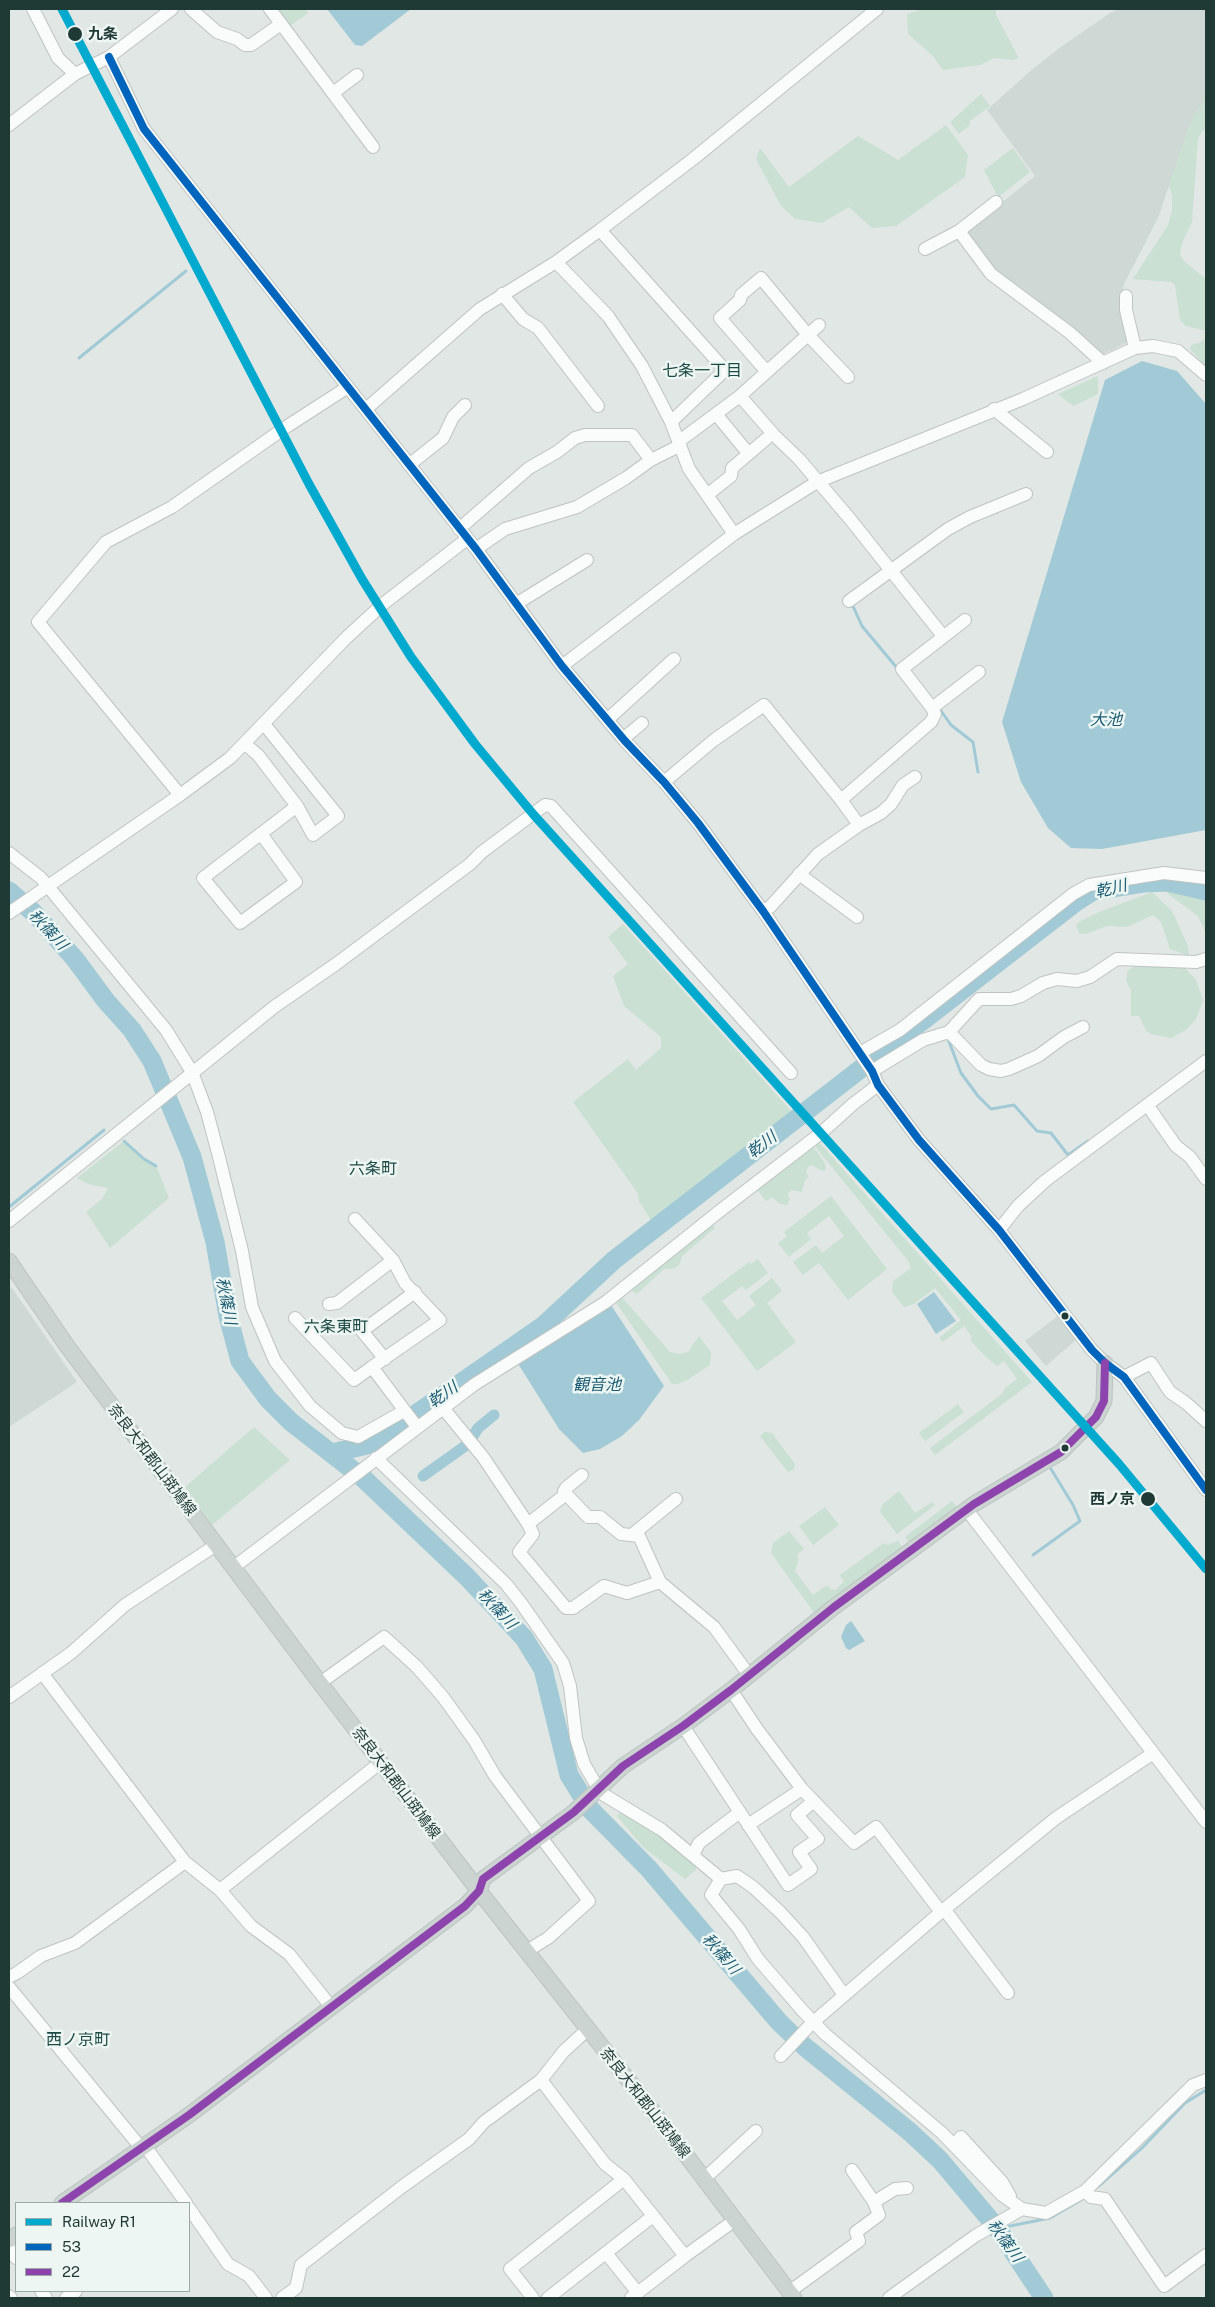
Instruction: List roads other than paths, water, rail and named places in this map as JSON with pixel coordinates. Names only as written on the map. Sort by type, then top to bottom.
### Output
[{"type":"main road","name":"奈良大和郡山斑鳩線","points":[[9,1261],[67,1346],[320,1683],[479,1891],[704,2179],[791,2295]]},
{"type":"main road","points":[[63,2202],[144,2147],[332,2008],[465,1906],[479,1891],[483,1879],[574,1812],[623,1766],[683,1726],[731,1690],[834,1607],[967,1510],[1061,1452],[1096,1417],[1104,1401],[1105,1363]]},
{"type":"street","points":[[33,9],[58,58],[75,74]]},
{"type":"street","points":[[9,125],[75,74],[109,57],[172,9]]},
{"type":"street","points":[[191,9],[217,32],[237,39],[245,45],[251,45],[281,24]]},
{"type":"street","points":[[270,9],[373,147]]},
{"type":"street","points":[[366,409],[454,330],[502,294],[556,262],[600,230],[709,147],[876,9]]},
{"type":"street","points":[[109,57],[144,130],[476,549],[562,666],[623,739],[664,782],[698,823],[763,911],[860,1053],[878,1085],[919,1140],[999,1230],[1092,1350],[1105,1363],[1124,1377],[1206,1490]]},
{"type":"street","points":[[333,93],[357,75]]},
{"type":"street","points":[[925,249],[958,231],[996,202]]},
{"type":"street","points":[[600,230],[725,370],[671,422]]},
{"type":"street","points":[[958,231],[991,274],[1070,333],[1103,363]]},
{"type":"street","points":[[556,262],[612,323],[642,366],[671,422],[689,469],[734,534]]},
{"type":"street","points":[[767,372],[720,318],[740,300],[741,295],[761,278],[808,335],[848,377]]},
{"type":"street","points":[[502,294],[523,320],[538,328],[598,406]]},
{"type":"street","points":[[1126,296],[1126,310],[1135,348]]},
{"type":"street","points":[[476,549],[505,529],[577,507],[679,444],[740,396],[819,325]]},
{"type":"street","points":[[562,666],[734,534],[817,482],[1135,348],[1153,346],[1178,351],[1206,375]]},
{"type":"street","points":[[180,796],[38,622],[106,542],[172,507],[286,427],[348,387]]},
{"type":"street","points":[[740,396],[774,435],[799,459],[892,569],[943,636]]},
{"type":"street","points":[[409,465],[443,438],[453,417],[465,405]]},
{"type":"street","points":[[994,409],[1047,452]]},
{"type":"street","points":[[716,414],[748,453]]},
{"type":"street","points":[[9,913],[180,796],[230,758],[346,636],[463,534],[514,479],[576,438],[585,435],[632,435],[651,460]]},
{"type":"street","points":[[707,495],[731,476],[732,468],[766,439]]},
{"type":"street","points":[[849,601],[948,529],[970,517],[1026,494]]},
{"type":"street","points":[[516,604],[587,560]]},
{"type":"street","points":[[841,800],[931,722],[935,714],[932,708],[902,669],[965,620]]},
{"type":"street","points":[[608,719],[674,659]]},
{"type":"street","points":[[932,708],[979,672]]},
{"type":"street","points":[[664,782],[714,740],[764,705],[859,824]]},
{"type":"street","points":[[623,739],[642,723]]},
{"type":"street","points":[[245,744],[258,755],[298,806],[312,835],[338,816],[264,724]]},
{"type":"street","points":[[763,911],[770,907],[818,854],[859,824],[881,813],[891,804],[904,785],[915,776]]},
{"type":"street","points":[[262,835],[296,882],[240,924],[203,878],[298,806]]},
{"type":"street","points":[[9,1221],[274,1007],[336,964],[545,806],[551,806],[791,1073]]},
{"type":"street","points":[[9,853],[41,878],[44,889],[166,1030],[191,1073],[207,1112],[219,1157],[242,1251],[252,1307],[275,1361],[310,1406],[342,1433],[358,1437],[404,1411]]},
{"type":"street","points":[[860,1053],[900,1030],[1073,894],[1089,885],[1164,873],[1206,878]]},
{"type":"street","points":[[799,874],[856,917]]},
{"type":"street","points":[[872,1072],[923,1040],[949,1032],[979,999],[1011,999],[1043,982],[1057,979],[1078,981],[1090,977],[1117,960],[1196,962],[1206,959]]},
{"type":"street","points":[[949,1032],[981,1065],[989,1069],[1001,1071],[1010,1070],[1038,1056],[1069,1034],[1083,1027]]},
{"type":"street","points":[[999,1230],[1018,1206],[1045,1180],[1073,1158],[1148,1106],[1206,1061]]},
{"type":"street","points":[[234,1567],[475,1384],[606,1302],[821,1133],[853,1104],[878,1085]]},
{"type":"street","points":[[1148,1106],[1176,1146],[1190,1157],[1206,1179]]},
{"type":"street","points":[[295,1318],[354,1380],[440,1320],[406,1283],[393,1260],[355,1219]]},
{"type":"street","points":[[329,1304],[337,1303],[393,1260]]},
{"type":"street","points":[[385,1359],[362,1331],[415,1292]]},
{"type":"street","points":[[1124,1377],[1151,1363],[1170,1392],[1206,1421]]},
{"type":"street","points":[[372,1368],[417,1427]]},
{"type":"street","points":[[442,1408],[483,1457],[528,1524],[533,1534],[519,1552],[566,1608],[573,1608],[604,1586],[627,1593],[660,1582]]},
{"type":"street","points":[[376,1458],[506,1584],[563,1664],[570,1686],[579,1751],[587,1770],[598,1788],[596,1790],[662,1830],[721,1879]]},
{"type":"street","points":[[582,1475],[566,1488],[564,1491],[566,1494],[588,1517],[600,1518],[621,1534],[639,1536],[660,1582],[714,1627],[749,1675]]},
{"type":"street","points":[[528,1524],[566,1494]]},
{"type":"street","points":[[632,1534],[676,1498]]},
{"type":"street","points":[[967,1510],[1152,1754],[1206,1822]]},
{"type":"street","points":[[9,1697],[71,1653],[125,1605],[216,1545]]},
{"type":"street","points":[[320,1683],[384,1637],[417,1667],[443,1697],[474,1740],[495,1776],[589,1901],[548,1938],[527,1951]]},
{"type":"street","points":[[42,1673],[185,1862],[220,1890],[251,1926],[289,1954],[332,2008]]},
{"type":"street","points":[[731,1690],[757,1729],[802,1789],[854,1843],[876,1827],[1008,1993]]},
{"type":"street","points":[[683,1726],[788,1885],[811,1868],[799,1852],[818,1839],[797,1815],[814,1801]]},
{"type":"street","points":[[782,2055],[812,2023],[942,1910],[1056,1818],[1152,1754]]},
{"type":"street","points":[[220,1890],[380,1762]]},
{"type":"street","points":[[748,1825],[802,1789]]},
{"type":"street","points":[[693,1855],[698,1843],[740,1812]]},
{"type":"street","points":[[9,1977],[17,1974],[41,1956],[74,1943],[185,1862]]},
{"type":"street","points":[[844,1995],[802,1937],[780,1912],[753,1887],[737,1876],[721,1879],[711,1895],[739,1929],[758,1959],[812,2023],[954,2145],[1016,2209],[1046,2213],[1087,2193],[1193,2086],[1206,2080]]},
{"type":"street","points":[[9,1987],[144,2147],[185,2202]]},
{"type":"street","points":[[282,2298],[296,2288],[301,2265],[403,2186],[469,2139],[484,2122],[541,2080],[564,2051],[588,2030]]},
{"type":"street","points":[[541,2080],[605,2164],[624,2179],[685,2256]]},
{"type":"street","points":[[704,2179],[756,2132]]},
{"type":"street","points":[[791,2295],[859,2241],[856,2232],[879,2215],[874,2202],[852,2170]]},
{"type":"street","points":[[533,2298],[510,2269],[624,2179]]},
{"type":"street","points":[[874,2202],[895,2189],[907,2188]]},
{"type":"street","points":[[1087,2193],[1105,2199],[1164,2286],[1206,2255]]},
{"type":"street","points":[[190,2209],[228,2264],[249,2276],[266,2298]]},
{"type":"street","points":[[889,2298],[1016,2209]]},
{"type":"street","points":[[548,2298],[653,2216]]},
{"type":"street","points":[[606,2253],[635,2296],[685,2256],[735,2220]]},
{"type":"water","points":[[327,9],[411,9],[362,46],[355,45]]},
{"type":"water","name":"大池","points":[[1142,361],[1177,371],[1206,404],[1206,830],[1102,849],[1071,848],[1048,828],[1021,782],[1002,722],[1105,380]]},
{"type":"water","points":[[934,1292],[956,1321],[936,1334],[917,1304]]},
{"type":"water","name":"観音池","points":[[611,1305],[664,1386],[639,1420],[622,1436],[600,1449],[583,1453],[559,1429],[517,1362]]},
{"type":"water","points":[[851,1621],[865,1641],[849,1650],[846,1648],[841,1637],[846,1625]]},
{"type":"waterway","points":[[79,358],[186,271]]},
{"type":"waterway","points":[[852,604],[862,626],[897,668]]},
{"type":"waterway","points":[[939,708],[951,725],[973,742],[978,772]]},
{"type":"waterway","name":"乾川","points":[[332,1453],[367,1445],[387,1434],[544,1325],[614,1260],[1076,902],[1093,891],[1143,883],[1167,882],[1206,891]]},
{"type":"waterway","name":"秋篠川","points":[[9,891],[34,913],[75,959],[106,1001],[132,1030],[152,1061],[192,1157],[215,1242],[228,1316],[240,1361],[251,1376],[268,1399],[291,1422],[363,1478],[467,1577],[524,1638],[543,1669],[569,1775],[590,1809],[649,1869],[779,2022],[805,2047],[910,2132],[940,2160],[998,2229],[1044,2298]]},
{"type":"waterway","points":[[948,1039],[961,1073],[978,1096],[991,1109],[1014,1105],[1037,1131],[1051,1133],[1068,1155],[1088,1141]]},
{"type":"waterway","points":[[9,1207],[104,1130]]},
{"type":"waterway","points":[[124,1141],[144,1159],[156,1166]]},
{"type":"waterway","points":[[423,1476],[468,1444],[478,1428],[494,1415]]},
{"type":"waterway","points":[[1033,1555],[1080,1521],[1073,1505],[1051,1469]]},
{"type":"waterway","points":[[1099,2186],[1142,2148],[1185,2103],[1206,2090]]},
{"type":"waterway","points":[[1000,2228],[1050,2218],[1081,2200]]},
{"type":"rail line","name":"R1","points":[[62,9],[309,484],[362,579],[411,657],[475,744],[533,814],[1119,1464],[1206,1569]]},
{"type":"place","name":"九条","points":[[75,34]]},
{"type":"place","name":"西ノ京","points":[[1148,1499]]},
{"type":"district","name":"七条一丁目","points":[[702,371]]},
{"type":"district","name":"六条町","points":[[373,1169]]},
{"type":"district","name":"六条東町","points":[[336,1327]]},
{"type":"district","name":"西ノ京町","points":[[78,2040]]}]
